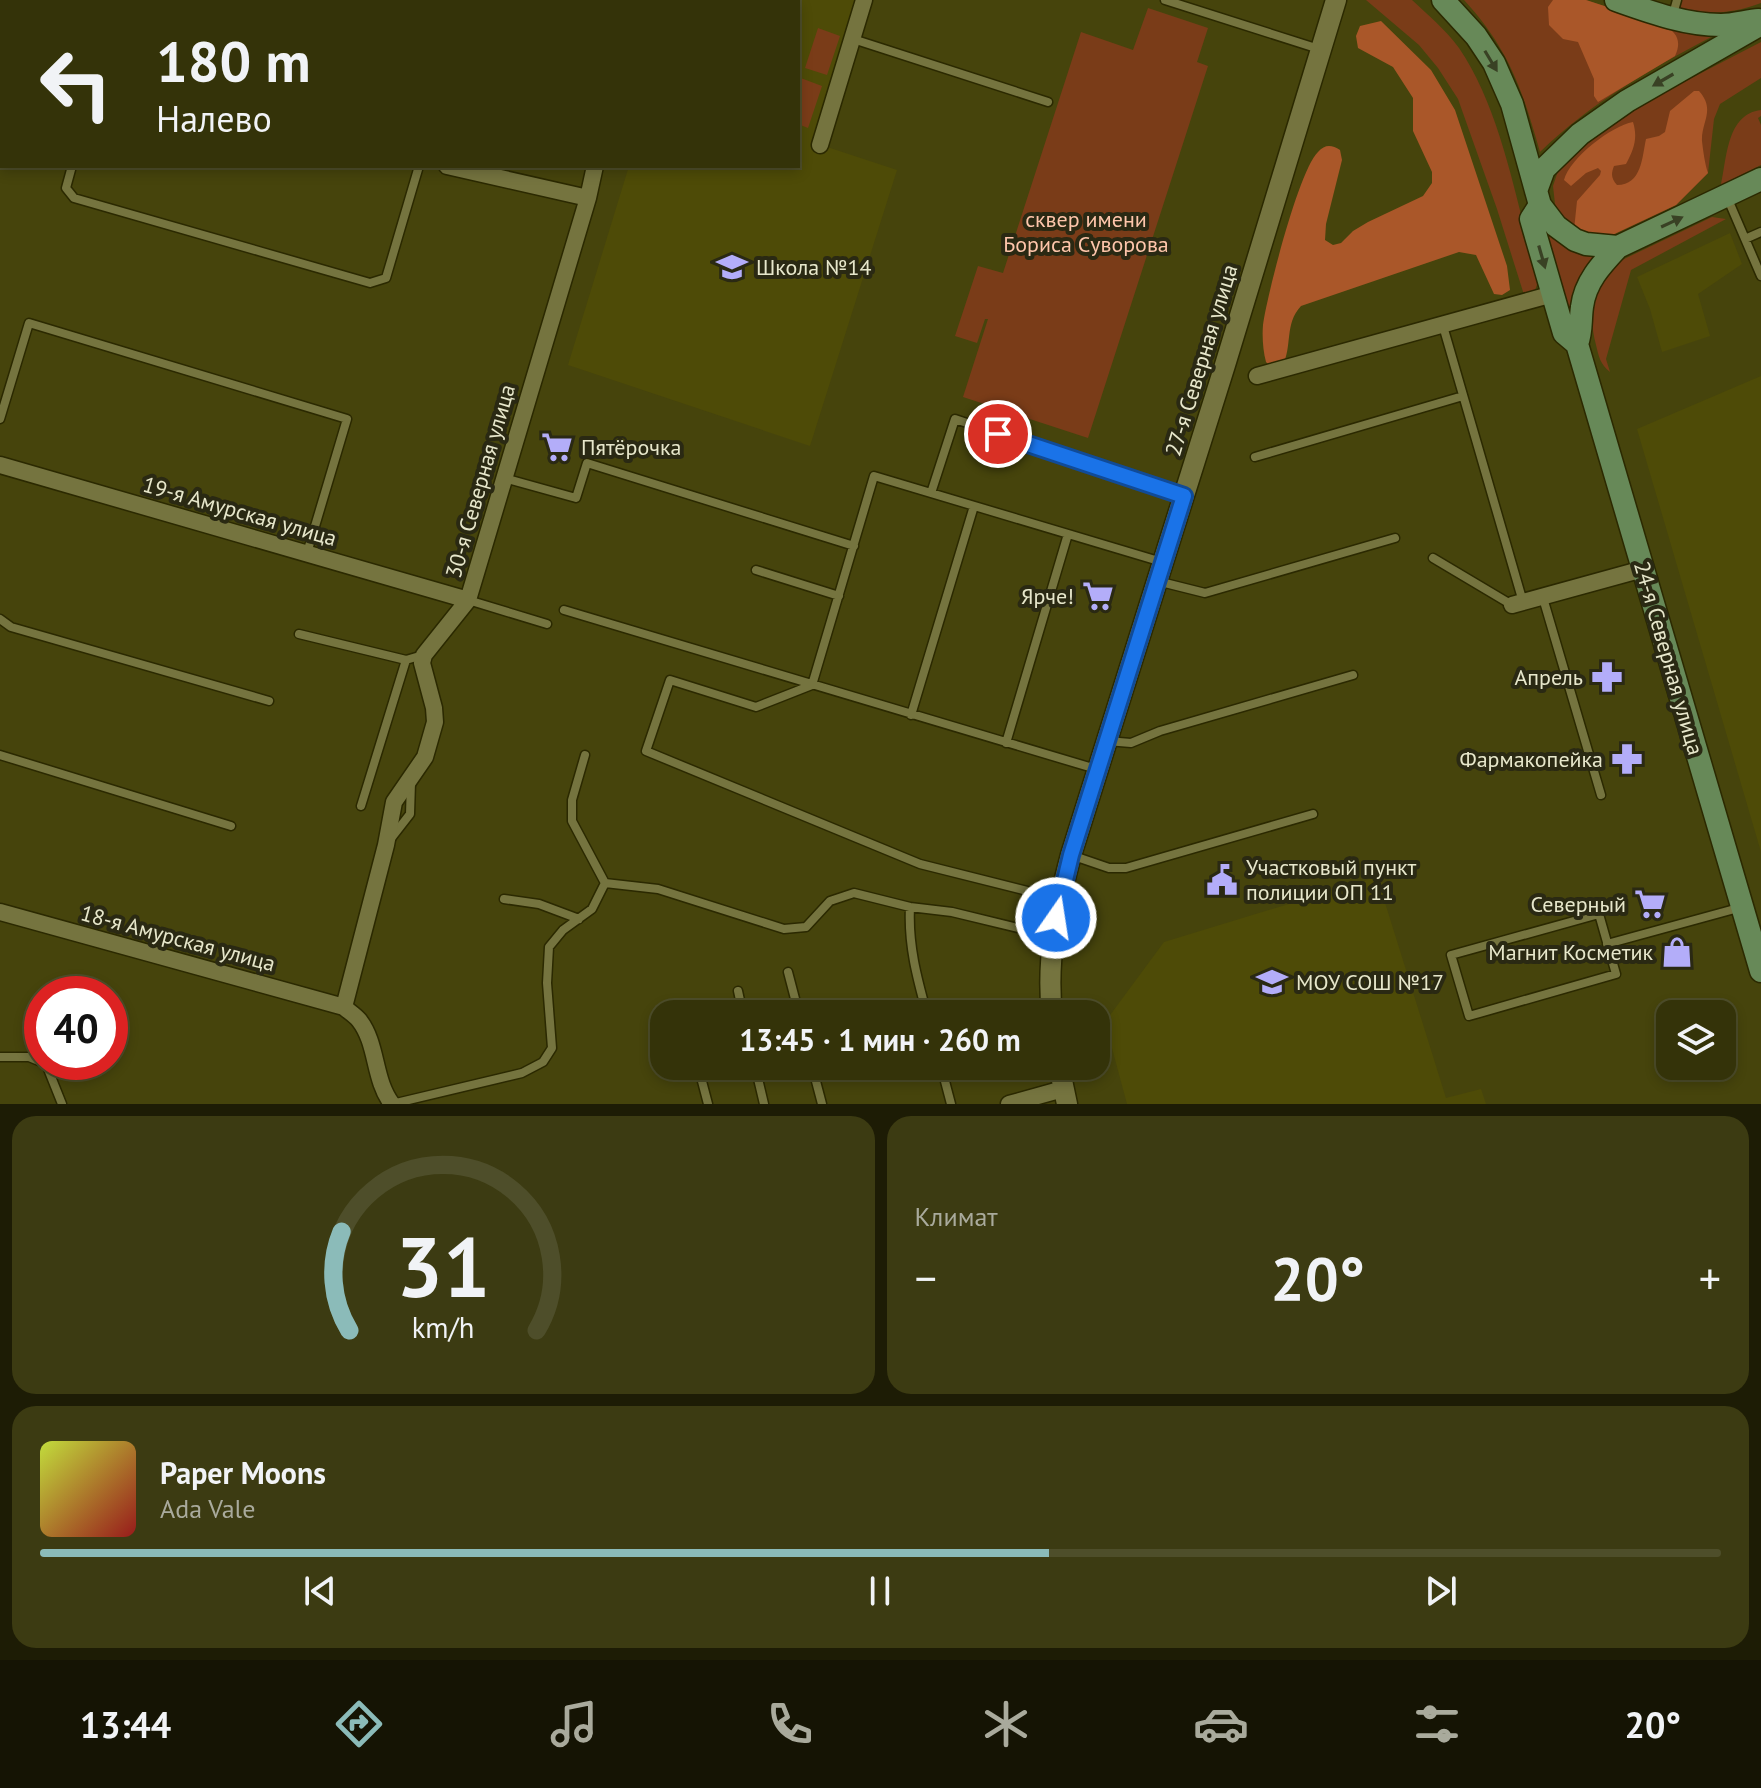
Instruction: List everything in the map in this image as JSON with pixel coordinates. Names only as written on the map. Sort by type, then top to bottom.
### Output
[{"type":"main road","name":"24-я Северная улица","points":[[1443,0],[1476,36],[1504,84],[1518,124],[1538,198],[1531,219],[1564,333],[1577,344],[1760,967]]},
{"type":"main road","points":[[1616,0],[1675,9],[1722,25],[1761,21]]},
{"type":"main road","points":[[1761,21],[1627,101],[1580,134],[1544,169],[1538,198],[1556,226],[1575,240],[1599,247],[1618,247],[1761,179]]},
{"type":"main road","name":"24-я Северная улица","points":[[1577,344],[1582,332],[1585,294],[1596,271],[1618,247]]},
{"type":"street","points":[[820,145],[864,0]]},
{"type":"street","name":"27-я Северная улица","points":[[1050,1000],[1052,936],[1071,855],[1336,0]]},
{"type":"street","points":[[456,168],[588,198]]},
{"type":"street","name":"30-я Северная улица","points":[[424,655],[468,600],[595,168]]},
{"type":"street","points":[[1257,376],[1553,294]]},
{"type":"street","name":"19-я Амурская улица","points":[[0,465],[468,600]]},
{"type":"street","points":[[1518,604],[1643,569]]},
{"type":"street","points":[[392,1104],[383,1092],[368,1039],[359,1020],[344,1007],[386,845],[394,802],[425,757],[435,722],[422,663],[424,655]]},
{"type":"street","name":"18-я Амурская улица","points":[[0,912],[344,1007]]},
{"type":"street","points":[[1009,1104],[1065,1096]]},
{"type":"lane","points":[[1165,0],[1320,49]]},
{"type":"lane","points":[[853,39],[1048,102]]},
{"type":"lane","points":[[71,168],[66,188],[74,198],[370,283],[386,278],[418,168]]},
{"type":"lane","points":[[1727,196],[1761,276]]},
{"type":"lane","points":[[1745,239],[1761,232]]},
{"type":"lane","points":[[0,419],[29,323],[347,419],[307,553]]},
{"type":"lane","points":[[1443,326],[1518,604]]},
{"type":"lane","points":[[1255,457],[1463,396]]},
{"type":"lane","points":[[931,493],[955,419],[1184,496]]},
{"type":"lane","points":[[504,478],[576,498],[587,463],[854,546]]},
{"type":"lane","points":[[812,685],[874,476],[1068,534],[1205,593],[1395,538]]},
{"type":"lane","points":[[911,715],[974,506]]},
{"type":"lane","points":[[1006,743],[1068,534]]},
{"type":"lane","points":[[1433,558],[1518,604]]},
{"type":"lane","points":[[756,570],[839,596]]},
{"type":"lane","points":[[1543,598],[1601,795]]},
{"type":"lane","points":[[468,600],[547,624]]},
{"type":"lane","points":[[564,610],[1098,770]]},
{"type":"lane","points":[[0,619],[11,627],[269,701]]},
{"type":"lane","points":[[299,634],[406,660],[424,655]]},
{"type":"lane","points":[[361,806],[406,660]]},
{"type":"lane","points":[[1106,741],[1131,743],[1160,731],[1353,675]]},
{"type":"lane","points":[[812,685],[756,707],[670,680],[646,751],[920,864],[1059,899]]},
{"type":"lane","points":[[0,755],[231,826]]},
{"type":"lane","points":[[585,755],[572,800],[572,821],[605,883]]},
{"type":"lane","points":[[1071,855],[1109,868],[1126,868],[1313,814]]},
{"type":"lane","points":[[605,883],[658,889],[784,929],[806,927],[830,901],[854,893],[1052,936]]},
{"type":"lane","points":[[392,1104],[522,1073],[543,1062],[552,1048],[547,983],[549,947],[563,930],[592,909],[605,883]]},
{"type":"lane","points":[[504,899],[539,904],[579,919]]},
{"type":"lane","points":[[910,907],[913,961],[923,1000]]},
{"type":"lane","points":[[1607,944],[1742,907]]},
{"type":"lane","points":[[1599,914],[1607,944],[1616,974],[1469,1016],[1451,955],[1599,914]]},
{"type":"lane","points":[[788,972],[795,1000]]},
{"type":"lane","points":[[738,991],[740,1000]]},
{"type":"lane","points":[[0,1057],[29,1057],[46,1064],[62,1104]]},
{"type":"lane","points":[[702,1080],[708,1104]]},
{"type":"lane","points":[[758,1080],[764,1104]]},
{"type":"lane","points":[[816,1080],[822,1104]]},
{"type":"lane","points":[[945,1080],[951,1104]]},
{"type":"shaded area","name":"Школа №14","points":[[800,0],[858,0],[812,142],[897,170],[810,446],[568,365],[628,168],[800,168]]},
{"type":"shaded area","points":[[1553,0],[1586,0],[1663,25],[1677,38],[1675,56],[1598,102],[1594,96],[1594,79],[1578,42],[1563,39],[1549,25],[1548,7]]},
{"type":"shaded area","points":[[1381,21],[1431,70],[1455,110],[1507,266],[1510,290],[1502,295],[1494,294],[1476,255],[1459,252],[1301,306],[1292,320],[1282,367],[1271,367],[1266,362],[1263,344],[1266,310],[1293,207],[1310,163],[1318,152],[1334,147],[1340,150],[1342,160],[1326,224],[1325,240],[1333,245],[1341,243],[1368,222],[1423,196],[1432,183],[1432,172],[1413,131],[1413,98],[1393,67],[1358,48],[1356,36],[1360,26]]},
{"type":"shaded area","points":[[1694,91],[1699,91],[1706,104],[1702,141],[1708,173],[1676,205],[1608,237],[1574,230],[1577,201],[1601,171],[1598,168],[1586,173],[1571,186],[1564,180],[1574,162],[1603,136],[1633,122],[1635,138],[1631,153],[1626,164],[1614,166],[1612,174],[1617,185],[1632,180],[1642,161],[1646,139],[1665,132],[1670,111]]},
{"type":"shaded area","points":[[1730,233],[1742,264],[1698,294],[1710,336],[1662,352],[1637,277]]},
{"type":"shaded area","points":[[1761,376],[1761,852],[1637,429]]},
{"type":"shaded area","name":"МОУ СОШ №17","points":[[1377,877],[1446,1098],[1481,1089],[1486,1104],[1127,1104],[1110,1041],[1110,1015],[1164,942]]},
{"type":"green space","points":[[1366,0],[1412,0],[1454,41],[1474,72],[1506,156],[1536,272],[1538,282],[1534,293],[1525,298],[1458,99],[1419,45]]},
{"type":"green space","points":[[1464,0],[1586,0],[1636,17],[1713,36],[1622,88],[1580,117],[1540,152],[1527,109],[1503,53]]},
{"type":"green space","points":[[1680,0],[1761,0],[1761,3],[1710,13],[1678,9]]},
{"type":"green space","name":"сквер имени Бориса Суворова","points":[[1148,8],[1208,28],[1197,62],[1208,66],[1088,438],[963,397],[988,319],[985,319],[977,343],[955,336],[978,266],[1003,273],[1081,32],[1133,50]]},
{"type":"green space","points":[[818,28],[840,36],[827,75],[805,68]]},
{"type":"green space","points":[[1761,42],[1761,78],[1720,104],[1714,119],[1708,173],[1676,205],[1608,237],[1569,227],[1555,204],[1553,186],[1558,171],[1589,142],[1651,99]]},
{"type":"green space","points":[[800,78],[822,86],[808,128],[800,125]]},
{"type":"green space","points":[[1761,110],[1758,118],[1761,125],[1761,165],[1721,185],[1727,150],[1735,128],[1741,119]]},
{"type":"green space","points":[[1712,217],[1726,219],[1631,270],[1606,359],[1610,372],[1599,357],[1592,321],[1595,298],[1604,278],[1622,260]]},
{"type":"green space","points":[[1543,221],[1554,237],[1566,246],[1598,255],[1572,330]]},
{"type":"place","name":"Школа №14","points":[[732,267]]},
{"type":"place","name":"Пятёрочка","points":[[557,447]]},
{"type":"place","name":"Ярче!","points":[[1098,596]]},
{"type":"place","name":"Апрель","points":[[1607,677]]},
{"type":"place","name":"Фармакопейка","points":[[1627,759]]},
{"type":"place","name":"Участковый пункт полиции ОП 11","points":[[1222,880]]},
{"type":"place","name":"Северный","points":[[1650,904]]},
{"type":"place","name":"Магнит Косметик","points":[[1677,952]]},
{"type":"place","name":"МОУ СОШ №17","points":[[1272,982]]},
{"type":"route","points":[[998,434],[1184,496],[1071,855],[1056,918]]}]
